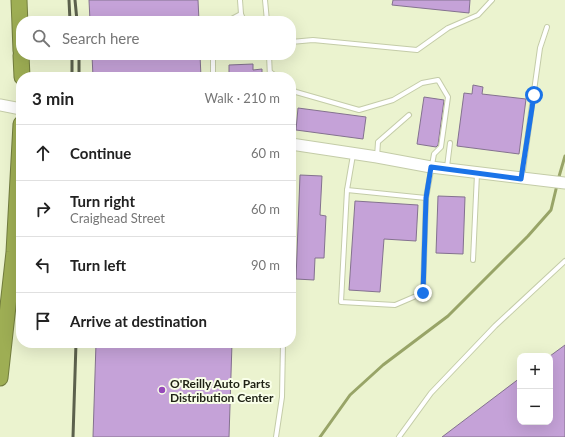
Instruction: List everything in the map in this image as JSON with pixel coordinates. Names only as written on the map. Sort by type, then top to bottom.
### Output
[{"type":"highway","points":[[19,0],[20,16]]},
{"type":"highway","points":[[0,378],[14,252],[16,217]]},
{"type":"street","points":[[0,105],[16,107]]},
{"type":"street","points":[[296,145],[431,167],[565,183]]},
{"type":"lane","points":[[237,16],[241,14],[240,0]]},
{"type":"lane","points":[[265,0],[267,16]]},
{"type":"lane","points":[[296,42],[313,40],[418,50],[448,28],[478,15],[492,0]]},
{"type":"lane","points":[[526,179],[540,48],[547,27]]},
{"type":"lane","points":[[212,60],[213,72]]},
{"type":"lane","points":[[269,60],[270,72]]},
{"type":"lane","points":[[296,92],[359,110],[393,100],[422,83],[438,80],[448,96],[441,147],[434,154],[426,198],[423,293],[395,305],[341,302],[347,190],[353,154]]},
{"type":"lane","points":[[377,157],[378,142],[409,116]]},
{"type":"lane","points":[[446,169],[450,143]]},
{"type":"lane","points":[[473,260],[477,173]]},
{"type":"lane","points":[[347,190],[426,198]]},
{"type":"lane","points":[[399,437],[431,393],[495,326],[565,261]]},
{"type":"lane","points":[[276,437],[282,397],[283,348]]},
{"type":"building","points":[[89,0],[198,0],[199,16],[90,16]]},
{"type":"building","points":[[393,0],[470,0],[469,13],[392,5]]},
{"type":"building","points":[[92,60],[200,60],[201,72],[93,72]]},
{"type":"building","points":[[253,64],[253,70],[262,69],[262,72],[229,72],[229,65]]},
{"type":"building","points":[[473,85],[483,87],[482,94],[526,99],[519,154],[457,146],[464,93],[472,94]]},
{"type":"building","points":[[424,97],[444,100],[438,145],[436,147],[417,144]]},
{"type":"building","points":[[298,108],[366,117],[363,139],[296,130]]},
{"type":"building","points":[[300,175],[322,176],[320,215],[326,216],[324,258],[315,258],[314,280],[296,279]]},
{"type":"building","points":[[438,196],[465,197],[463,254],[436,253]]},
{"type":"building","points":[[355,201],[418,205],[416,241],[384,239],[380,292],[349,290]]},
{"type":"building","points":[[565,345],[565,437],[442,437],[517,380],[517,425],[553,425],[553,354]]},
{"type":"building","name":"O'Reilly Auto Parts Distribution Center","points":[[96,348],[232,348],[229,437],[93,437]]},
{"type":"waterway","points":[[558,180],[565,156]]},
{"type":"waterway","points":[[320,437],[350,395],[383,365],[448,316],[528,236],[551,210],[557,185]]},
{"type":"railway","points":[[69,0],[70,16]]},
{"type":"railway","points":[[75,0],[77,16]]},
{"type":"railway","points":[[72,60],[72,72]]},
{"type":"railway","points":[[79,60],[79,72]]},
{"type":"railway","points":[[73,437],[76,348]]},
{"type":"place","name":"O'Reilly Auto Parts Distribution Center","points":[[162,390]]},
{"type":"route","points":[[423,293],[426,198],[431,167],[521,179],[534,95]]}]
